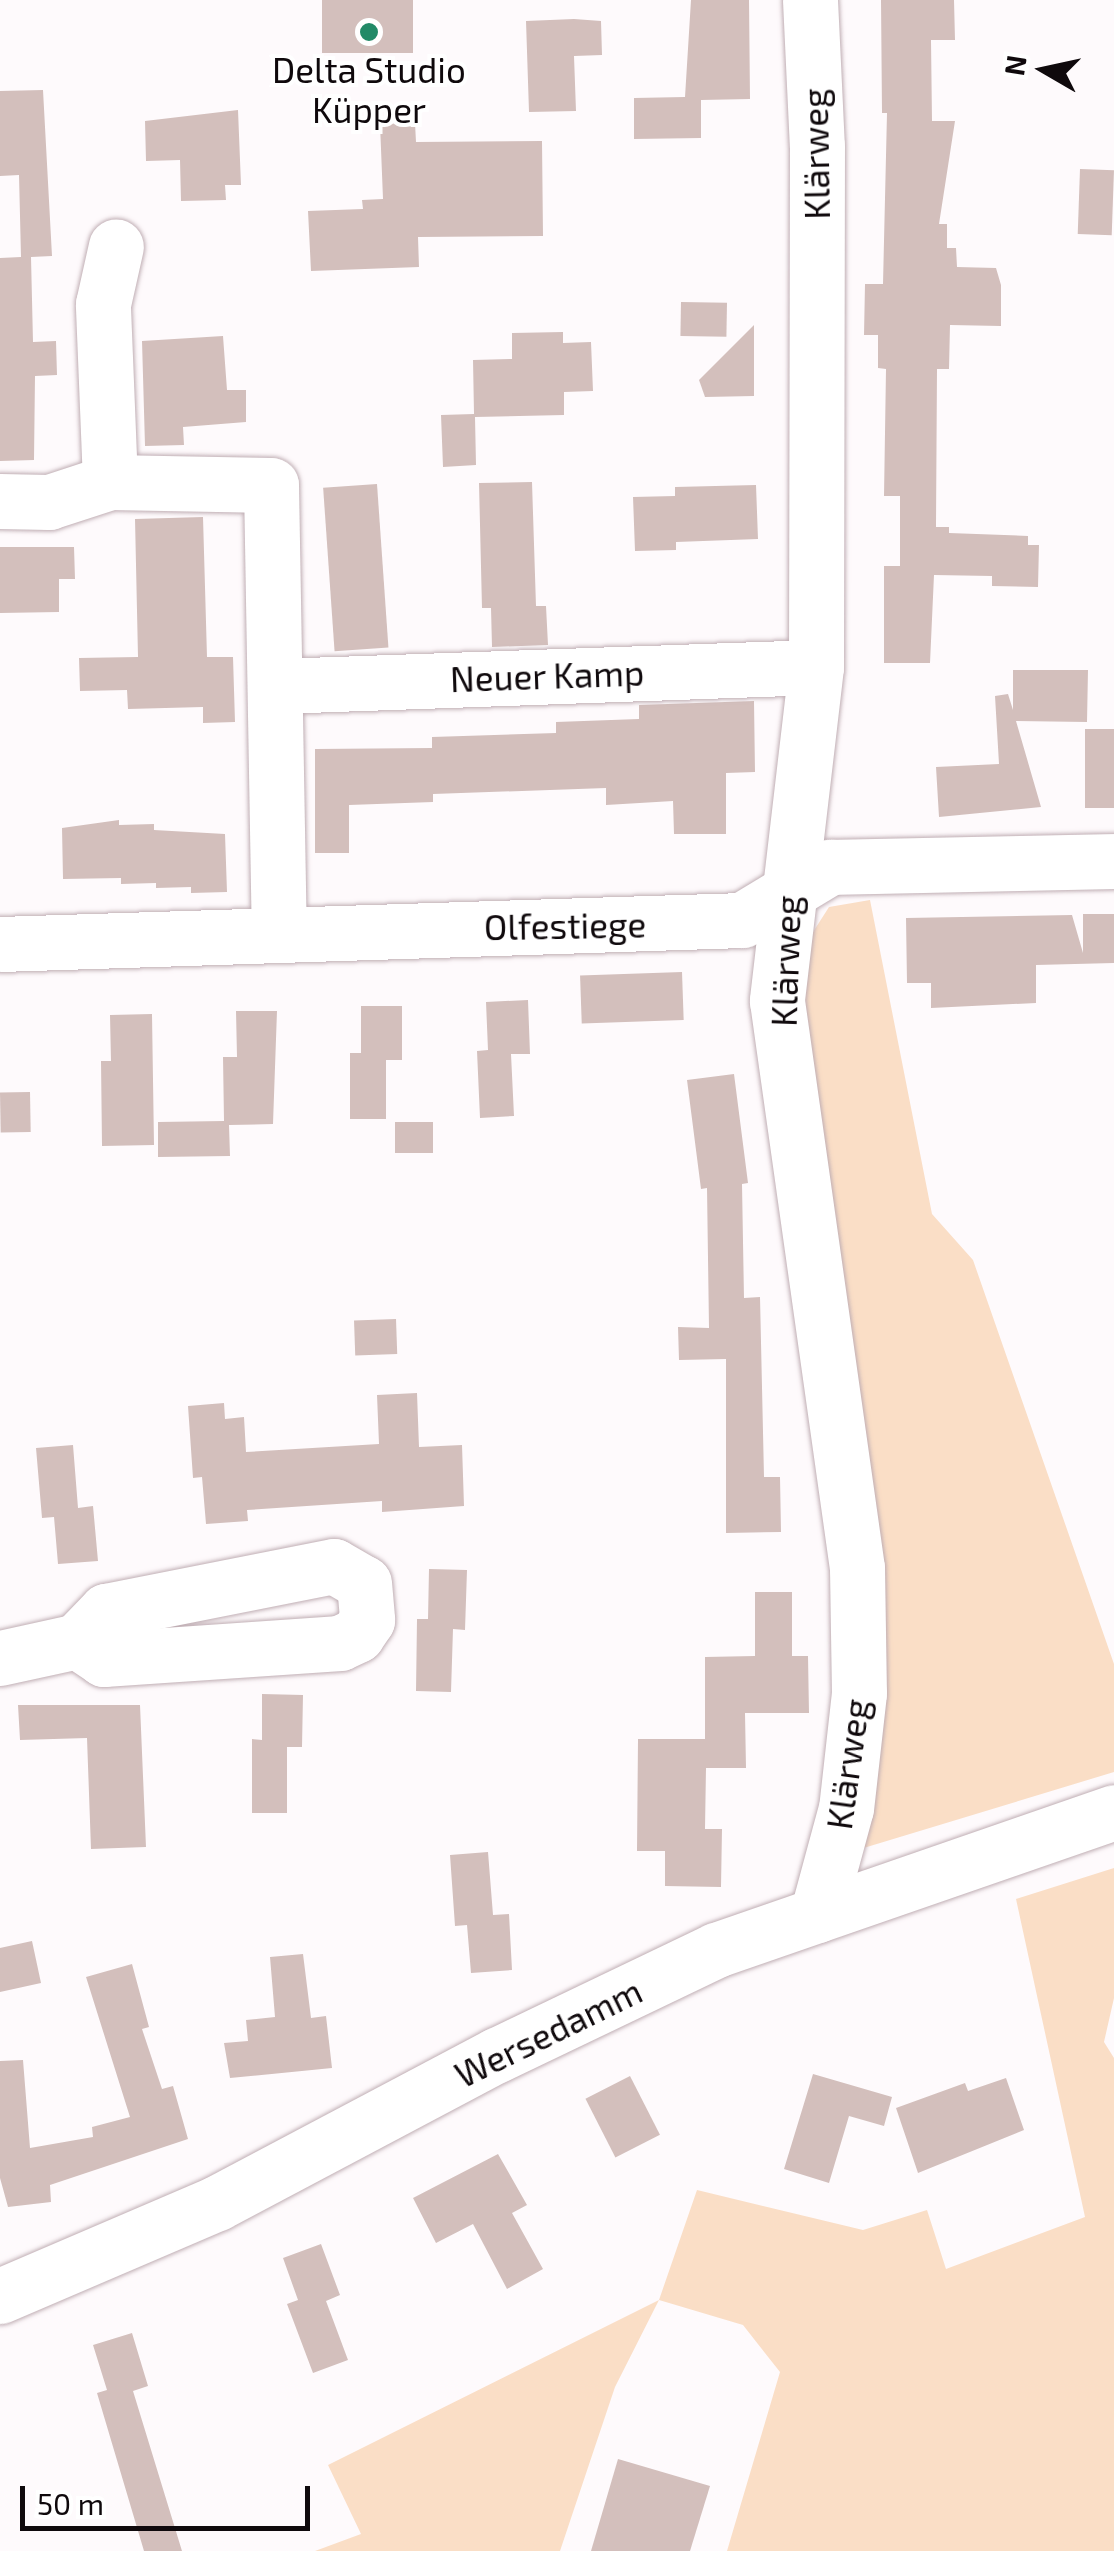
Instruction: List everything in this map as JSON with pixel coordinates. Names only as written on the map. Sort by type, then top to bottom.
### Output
[{"type":"street","name":"Klärweg","points":[[810,0],[817,166],[816,667],[806,785],[784,899],[776,1001],[857,1568],[859,1693],[850,1770],[817,1915]]},
{"type":"street","points":[[110,482],[103,304],[116,246]]},
{"type":"street","points":[[0,501],[49,502],[110,482],[271,486],[278,686],[279,932]]},
{"type":"street","name":"Neuer Kamp","points":[[278,686],[816,667]]},
{"type":"street","name":"Olfestiege","points":[[0,944],[742,920],[784,899],[830,867],[1114,861]]},
{"type":"street","points":[[0,1658],[77,1641]]},
{"type":"street","name":"Wersedamm","points":[[0,2296],[217,2203],[497,2055],[716,1950],[1114,1812]]},
{"type":"shaded area","points":[[870,900],[932,1214],[973,1260],[1114,1664],[1114,1772],[857,1850],[789,1003],[806,943],[829,907]]},
{"type":"shaded area","points":[[1114,1868],[1114,1998],[1104,2042],[1114,2058],[1114,2551],[727,2551],[780,2372],[743,2325],[659,2300],[697,2190],[863,2230],[927,2210],[946,2269],[1085,2217],[1016,1899]]},
{"type":"shaded area","points":[[659,2300],[615,2387],[560,2551],[315,2551],[361,2534],[328,2465]]},
{"type":"building","name":"Delta Studio Küpper","points":[[322,0],[413,0],[413,53],[322,53]]},
{"type":"building","points":[[691,0],[749,0],[750,99],[701,100],[701,138],[634,139],[634,98],[685,97]]},
{"type":"building","points":[[881,0],[954,0],[955,40],[931,40],[932,121],[955,121],[939,224],[947,224],[947,248],[956,248],[957,267],[996,268],[1001,285],[1001,326],[950,325],[949,369],[937,369],[936,527],[949,527],[949,533],[1028,536],[1028,545],[1039,545],[1038,587],[992,586],[992,576],[934,575],[930,663],[884,663],[884,566],[900,566],[900,496],[884,496],[886,369],[878,368],[878,335],[864,335],[865,284],[883,284],[887,113],[882,113]]},
{"type":"building","points":[[526,21],[601,21],[602,55],[574,56],[576,111],[529,112]]},
{"type":"building","points":[[43,90],[52,256],[31,257],[33,342],[56,341],[57,375],[35,376],[34,460],[0,461],[0,258],[21,257],[19,175],[0,176],[0,91]]},
{"type":"building","points":[[238,110],[241,185],[225,185],[226,200],[181,201],[180,160],[146,161],[145,121]]},
{"type":"building","points":[[415,123],[416,142],[542,141],[543,236],[418,237],[419,267],[311,271],[308,211],[363,209],[362,200],[383,199],[380,124]]},
{"type":"building","points":[[1080,169],[1114,170],[1112,235],[1078,234]]},
{"type":"building","points":[[681,302],[727,303],[726,337],[680,336]]},
{"type":"building","points":[[754,325],[754,396],[705,397],[699,380]]},
{"type":"building","points":[[563,332],[563,343],[591,342],[593,391],[564,392],[564,415],[475,417],[476,465],[443,467],[441,415],[474,414],[473,360],[512,359],[512,333]]},
{"type":"building","points":[[223,336],[227,390],[246,390],[246,422],[183,427],[184,445],[145,446],[142,341]]},
{"type":"building","points":[[532,482],[536,606],[546,606],[548,645],[492,647],[491,608],[482,608],[479,483]]},
{"type":"building","points":[[377,484],[388,648],[335,651],[323,488]]},
{"type":"building","points":[[756,485],[758,539],[676,542],[676,550],[635,551],[633,497],[675,496],[675,487]]},
{"type":"building","points":[[203,517],[207,657],[233,657],[235,722],[203,723],[203,707],[128,709],[127,690],[80,691],[79,658],[138,657],[135,519]]},
{"type":"building","points":[[0,547],[74,547],[75,579],[59,579],[59,612],[0,613]]},
{"type":"building","points":[[1013,670],[1088,670],[1087,722],[1016,721],[1041,807],[939,817],[936,767],[999,764],[995,696],[1008,694],[1013,710]]},
{"type":"building","points":[[754,701],[755,772],[726,773],[726,834],[674,834],[673,801],[606,805],[606,788],[433,794],[433,802],[349,805],[349,853],[315,853],[315,749],[432,748],[432,737],[556,733],[556,722],[639,719],[639,705]]},
{"type":"building","points":[[1085,729],[1114,729],[1114,808],[1085,808]]},
{"type":"building","points":[[119,820],[119,825],[154,824],[154,830],[225,834],[227,892],[191,893],[191,887],[121,884],[121,878],[63,879],[62,828]]},
{"type":"building","points":[[1083,914],[1114,914],[1114,963],[1036,965],[1036,1003],[931,1008],[931,983],[907,983],[906,918],[1072,915],[1083,953]]},
{"type":"building","points":[[682,972],[684,1020],[582,1024],[580,976]]},
{"type":"building","points":[[528,1000],[530,1054],[511,1054],[514,1116],[480,1118],[477,1051],[488,1050],[486,1002]]},
{"type":"building","points":[[361,1006],[402,1006],[402,1060],[386,1060],[386,1119],[350,1119],[350,1053],[361,1053]]},
{"type":"building","points":[[236,1011],[277,1011],[273,1124],[229,1125],[230,1156],[158,1157],[158,1122],[224,1121],[223,1057],[237,1057]]},
{"type":"building","points":[[152,1014],[154,1145],[102,1146],[101,1061],[111,1061],[110,1015]]},
{"type":"building","points":[[734,1074],[748,1183],[742,1184],[744,1298],[760,1297],[764,1477],[780,1477],[781,1532],[726,1533],[726,1359],[679,1360],[678,1327],[709,1328],[707,1188],[701,1189],[687,1080]]},
{"type":"building","points":[[30,1092],[31,1132],[1,1133],[0,1093]]},
{"type":"building","points":[[395,1122],[433,1122],[433,1153],[395,1153]]},
{"type":"building","points":[[396,1319],[397,1354],[355,1355],[354,1320]]},
{"type":"building","points":[[417,1393],[419,1447],[462,1445],[464,1506],[382,1512],[382,1501],[247,1510],[248,1521],[206,1524],[202,1477],[193,1478],[188,1406],[224,1403],[225,1419],[244,1417],[246,1452],[379,1444],[377,1395]]},
{"type":"building","points":[[73,1445],[78,1508],[93,1506],[98,1561],[58,1564],[54,1517],[42,1518],[36,1448]]},
{"type":"building","points":[[429,1569],[467,1570],[465,1630],[453,1629],[451,1692],[416,1691],[417,1619],[428,1619]]},
{"type":"building","points":[[755,1592],[792,1592],[792,1656],[808,1656],[809,1713],[745,1713],[746,1768],[706,1768],[705,1829],[722,1829],[721,1887],[665,1886],[665,1851],[637,1851],[638,1739],[705,1739],[705,1657],[755,1656]]},
{"type":"building","points":[[262,1694],[303,1695],[302,1747],[287,1747],[287,1813],[252,1813],[252,1739],[262,1740]]},
{"type":"building","points":[[18,1705],[140,1705],[146,1847],[91,1849],[87,1738],[20,1740]]},
{"type":"building","points":[[488,1852],[493,1915],[509,1914],[512,1970],[471,1973],[467,1925],[455,1926],[450,1855]]},
{"type":"building","points":[[32,1941],[41,1983],[0,1992],[0,1948]]},
{"type":"building","points":[[303,1954],[311,2018],[326,2016],[332,2068],[230,2078],[224,2043],[248,2041],[246,2020],[275,2017],[270,1957]]},
{"type":"building","points":[[132,1964],[149,2027],[142,2029],[162,2089],[173,2086],[188,2139],[50,2185],[51,2202],[8,2207],[0,2178],[0,2061],[23,2060],[30,2148],[93,2137],[92,2127],[130,2117],[86,1977]]},
{"type":"building","points":[[813,2074],[892,2097],[884,2126],[849,2116],[829,2183],[784,2169]]},
{"type":"building","points":[[630,2076],[660,2135],[615,2158],[585,2099]]},
{"type":"building","points":[[1006,2078],[1024,2130],[918,2173],[896,2108],[965,2083],[968,2091]]},
{"type":"building","points":[[498,2154],[527,2205],[512,2213],[543,2269],[507,2289],[473,2224],[436,2243],[413,2198]]},
{"type":"building","points":[[321,2244],[340,2295],[326,2301],[348,2360],[313,2373],[287,2304],[298,2300],[283,2258]]},
{"type":"building","points":[[132,2333],[148,2386],[133,2391],[182,2551],[144,2551],[97,2393],[107,2390],[93,2345]]},
{"type":"building","points":[[618,2459],[710,2486],[690,2551],[591,2551]]},
{"type":"place","name":"Delta Studio Küpper","points":[[369,32]]}]
